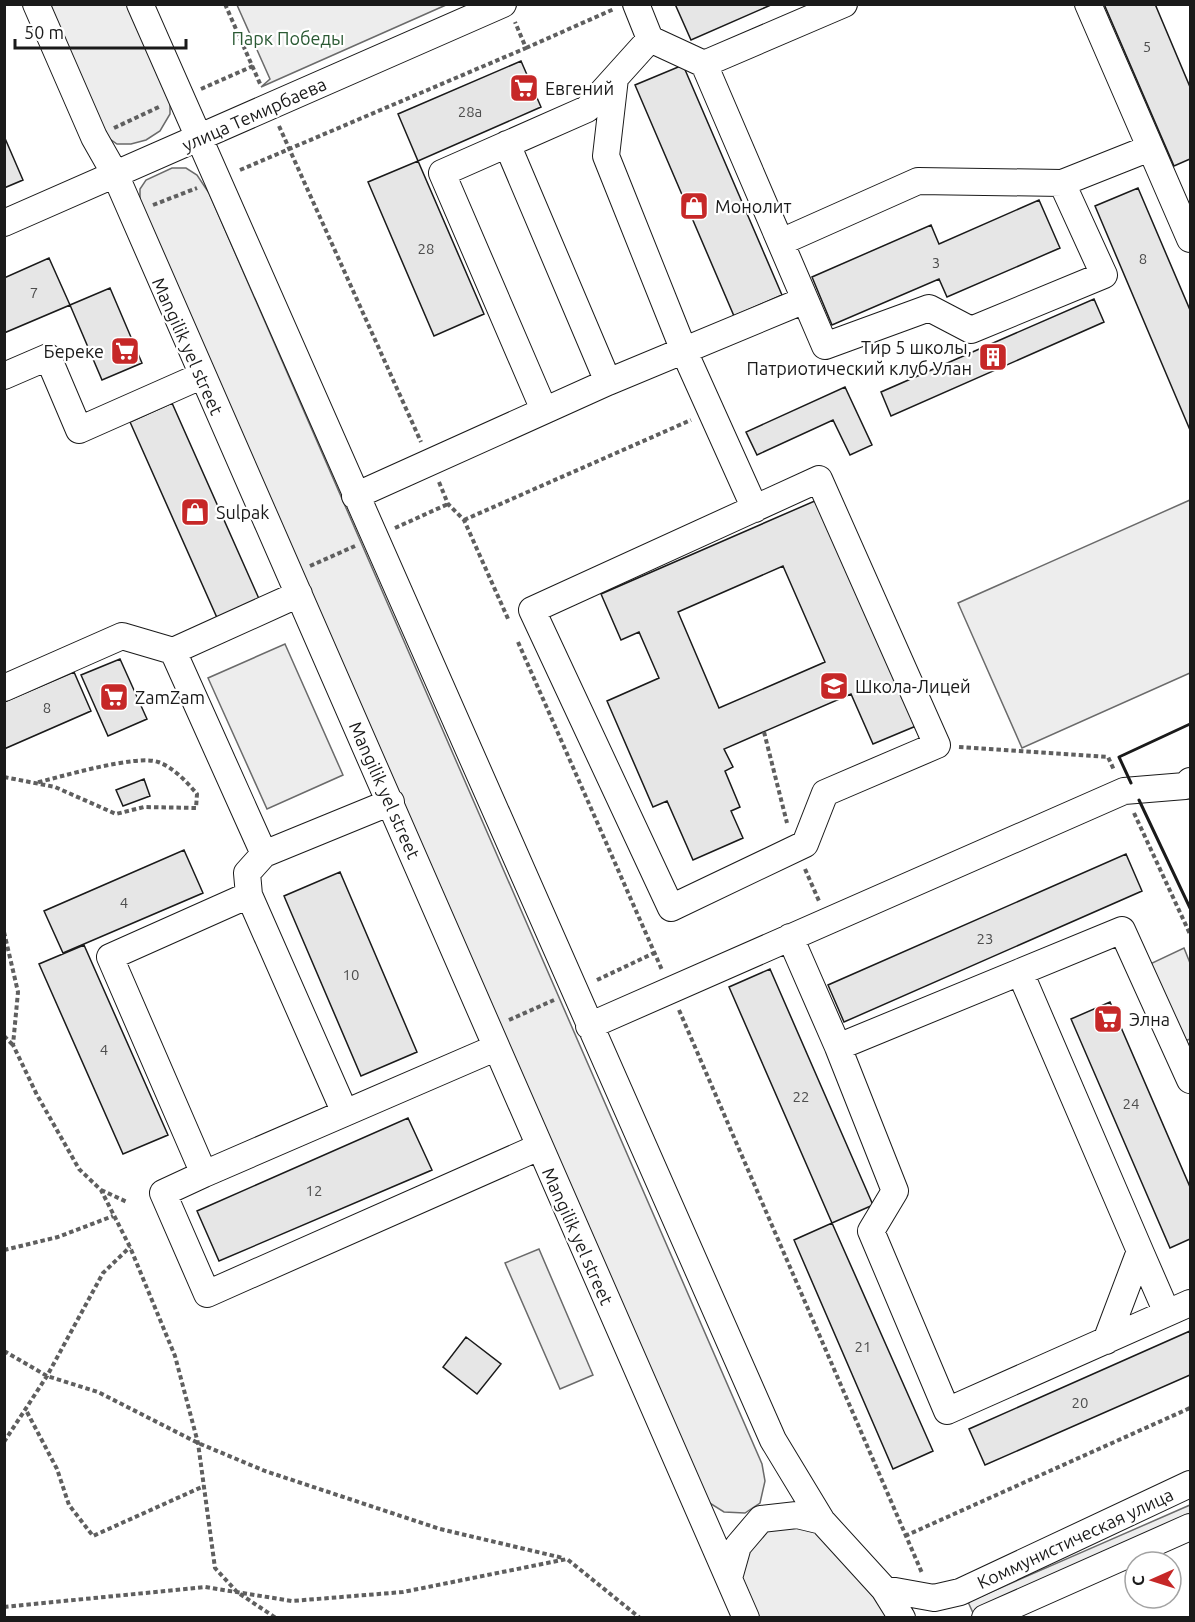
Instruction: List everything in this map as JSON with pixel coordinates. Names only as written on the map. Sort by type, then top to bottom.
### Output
[{"type":"street","name":"Mangilik yel street","points":[[36,4],[94,137],[115,174],[201,376],[391,802],[488,1030],[746,1617]]},
{"type":"street","points":[[140,4],[773,1440],[822,1521],[884,1589],[902,1617]]},
{"type":"street","points":[[636,4],[650,39],[704,64],[825,346],[929,308],[971,330],[1104,275],[1062,183]]},
{"type":"street","points":[[704,64],[844,4]]},
{"type":"street","points":[[1088,4],[1191,239]]},
{"type":"street","name":"улица Темирбаева","points":[[4,223],[271,107],[507,10]]},
{"type":"street","points":[[544,410],[442,173],[587,109],[650,39]]},
{"type":"street","points":[[615,78],[606,156],[684,351],[755,509]]},
{"type":"street","points":[[507,144],[609,382]]},
{"type":"street","points":[[781,242],[918,181],[1062,183],[1150,148]]},
{"type":"street","points":[[355,496],[544,410],[805,300]]},
{"type":"street","points":[[4,376],[48,357],[79,430],[201,376]]},
{"type":"street","points":[[819,479],[937,745],[825,793],[805,844],[671,908],[532,610],[755,509],[819,479]]},
{"type":"street","points":[[4,688],[122,636],[173,651],[298,594]]},
{"type":"street","points":[[173,651],[264,854]]},
{"type":"street","points":[[589,1026],[789,936],[1124,791],[1189,786]]},
{"type":"street","points":[[345,1113],[249,896],[247,873],[264,854],[391,802]]},
{"type":"street","points":[[204,1174],[110,957],[249,896]]},
{"type":"street","points":[[838,1047],[1122,930],[1191,1080]]},
{"type":"street","points":[[789,936],[838,1047],[895,1191],[871,1231],[947,1412],[1191,1303]]},
{"type":"street","points":[[1020,972],[1167,1313]]},
{"type":"street","points":[[486,1052],[164,1193],[207,1294],[530,1151]]},
{"type":"street","points":[[1106,1341],[1140,1251]]},
{"type":"street","name":"Коммунистическая улица","points":[[934,1598],[960,1592],[1191,1484]]},
{"type":"street","points":[[729,1578],[738,1546],[761,1519],[797,1515],[822,1521]]},
{"type":"street","points":[[985,1617],[1191,1527]]},
{"type":"street","points":[[884,1589],[934,1598]]},
{"type":"path","points":[[225,4],[448,504],[464,520],[512,628]]},
{"type":"path","points":[[289,148],[624,4]]},
{"type":"path","points":[[507,10],[526,48]]},
{"type":"path","points":[[192,94],[253,66]]},
{"type":"path","points":[[112,129],[169,103]]},
{"type":"path","points":[[464,520],[712,411]]},
{"type":"path","points":[[516,639],[670,989],[905,1536],[934,1598]]},
{"type":"path","points":[[937,745],[1108,757],[1191,934]]},
{"type":"path","points":[[4,777],[55,787],[116,814],[144,807],[196,808],[197,794],[184,780],[157,761],[135,760],[35,783]]},
{"type":"path","points":[[4,932],[18,992],[13,1045]]},
{"type":"path","points":[[4,1036],[13,1045],[37,1095],[79,1169],[101,1190],[127,1202]]},
{"type":"path","points":[[101,1190],[130,1247],[176,1356],[198,1443],[215,1568],[237,1592],[276,1617]]},
{"type":"path","points":[[4,1250],[58,1237],[113,1216]]},
{"type":"path","points":[[4,1442],[27,1412],[103,1273],[130,1247]]},
{"type":"path","points":[[4,1351],[47,1376],[98,1392],[198,1443],[265,1471],[440,1529],[567,1559],[640,1617]]},
{"type":"path","points":[[905,1536],[1191,1408]]},
{"type":"path","points":[[27,1412],[57,1469],[69,1505],[93,1536],[204,1486]]},
{"type":"path","points":[[4,1607],[205,1587],[292,1601],[403,1592],[567,1559]]},
{"type":"shaded area","points":[[50,5],[128,5],[170,99],[170,114],[160,131],[146,140],[131,144],[117,144],[107,137]]},
{"type":"shaded area","name":"Парк Победы","points":[[237,5],[446,5],[261,87],[270,79]]},
{"type":"shaded area","points":[[172,168],[186,168],[197,175],[209,193],[762,1464],[765,1481],[760,1503],[745,1513],[724,1512],[708,1502],[140,204],[140,189],[146,180]]},
{"type":"shaded area","points":[[1190,500],[1190,673],[1022,748],[958,603]]},
{"type":"shaded area","points":[[285,644],[343,775],[267,809],[208,678]]},
{"type":"shaded area","points":[[1184,948],[1190,963],[1190,1039],[1185,1041],[1150,964]]},
{"type":"shaded area","points":[[539,1249],[593,1375],[560,1389],[505,1263]]},
{"type":"shaded area","points":[[1190,1505],[1190,1520],[974,1615],[968,1602]]},
{"type":"shaded area","points":[[779,1525],[816,1530],[891,1617],[759,1617],[742,1577],[744,1556],[757,1536]]},
{"type":"building","points":[[675,4],[773,4],[691,40]]},
{"type":"building","points":[[1104,4],[1155,4],[1190,87],[1190,159],[1174,166]]},
{"type":"building","points":[[521,61],[541,107],[418,161],[398,114]]},
{"type":"building","points":[[683,65],[782,295],[734,316],[635,85]]},
{"type":"building","points":[[4,136],[23,180],[4,188]]},
{"type":"building","points":[[418,161],[484,314],[434,336],[368,182]]},
{"type":"building","points":[[1138,188],[1190,310],[1190,430],[1095,206]]},
{"type":"building","points":[[1039,200],[1060,248],[947,297],[939,279],[832,325],[812,277],[931,225],[939,244]]},
{"type":"building","points":[[49,258],[70,305],[4,333],[4,278]]},
{"type":"building","points":[[110,288],[142,363],[102,380],[70,305]]},
{"type":"building","name":"Тир 5 школы, Патриотический клуб Улан","points":[[1094,299],[1104,322],[891,416],[881,392]]},
{"type":"building","points":[[845,387],[872,445],[850,455],[833,420],[757,455],[746,432]]},
{"type":"building","name":"Sulpak","points":[[172,403],[260,601],[218,620],[130,422]]},
{"type":"building","name":"Школа-Лицей","points":[[817,500],[916,726],[873,744],[851,694],[724,749],[733,767],[725,771],[740,807],[731,811],[743,838],[693,860],[667,801],[653,807],[607,701],[659,678],[639,632],[621,640],[601,594]],"holes":[[[783,566],[825,662],[719,708],[678,612]]]},
{"type":"building","name":"ZamZam","points":[[120,659],[147,719],[108,736],[81,675]]},
{"type":"building","points":[[74,672],[91,711],[4,749],[4,702]]},
{"type":"building","points":[[144,779],[150,796],[123,806],[116,790]]},
{"type":"building","points":[[184,850],[203,893],[63,953],[44,911]]},
{"type":"building","points":[[1126,854],[1142,891],[844,1022],[828,985]]},
{"type":"building","points":[[340,872],[417,1052],[361,1076],[284,896]]},
{"type":"building","points":[[84,945],[168,1135],[123,1154],[39,964]]},
{"type":"building","points":[[770,969],[873,1205],[832,1223],[729,987]]},
{"type":"building","points":[[1110,1002],[1190,1187],[1190,1239],[1170,1248],[1071,1019]]},
{"type":"building","points":[[408,1118],[432,1170],[219,1261],[197,1211]]},
{"type":"building","points":[[832,1223],[933,1451],[893,1469],[794,1240]]},
{"type":"building","points":[[1190,1331],[1190,1375],[985,1465],[969,1429]]},
{"type":"building","points":[[466,1337],[501,1364],[477,1394],[443,1367]]},
{"type":"wall","points":[[1131,783],[1119,757],[1190,724]]},
{"type":"wall","points":[[1139,800],[1190,908]]},
{"type":"place","name":"Евгений","points":[[524,88]]},
{"type":"place","name":"Монолит","points":[[694,206]]},
{"type":"place","name":"Береке","points":[[125,351]]},
{"type":"place","name":"Тир 5 школы, Патриотический клуб Улан","points":[[993,357]]},
{"type":"place","name":"Sulpak","points":[[195,512]]},
{"type":"place","name":"Школа-Лицей","points":[[834,686]]},
{"type":"place","name":"ZamZam","points":[[114,697]]},
{"type":"place","name":"Элна","points":[[1108,1019]]}]
